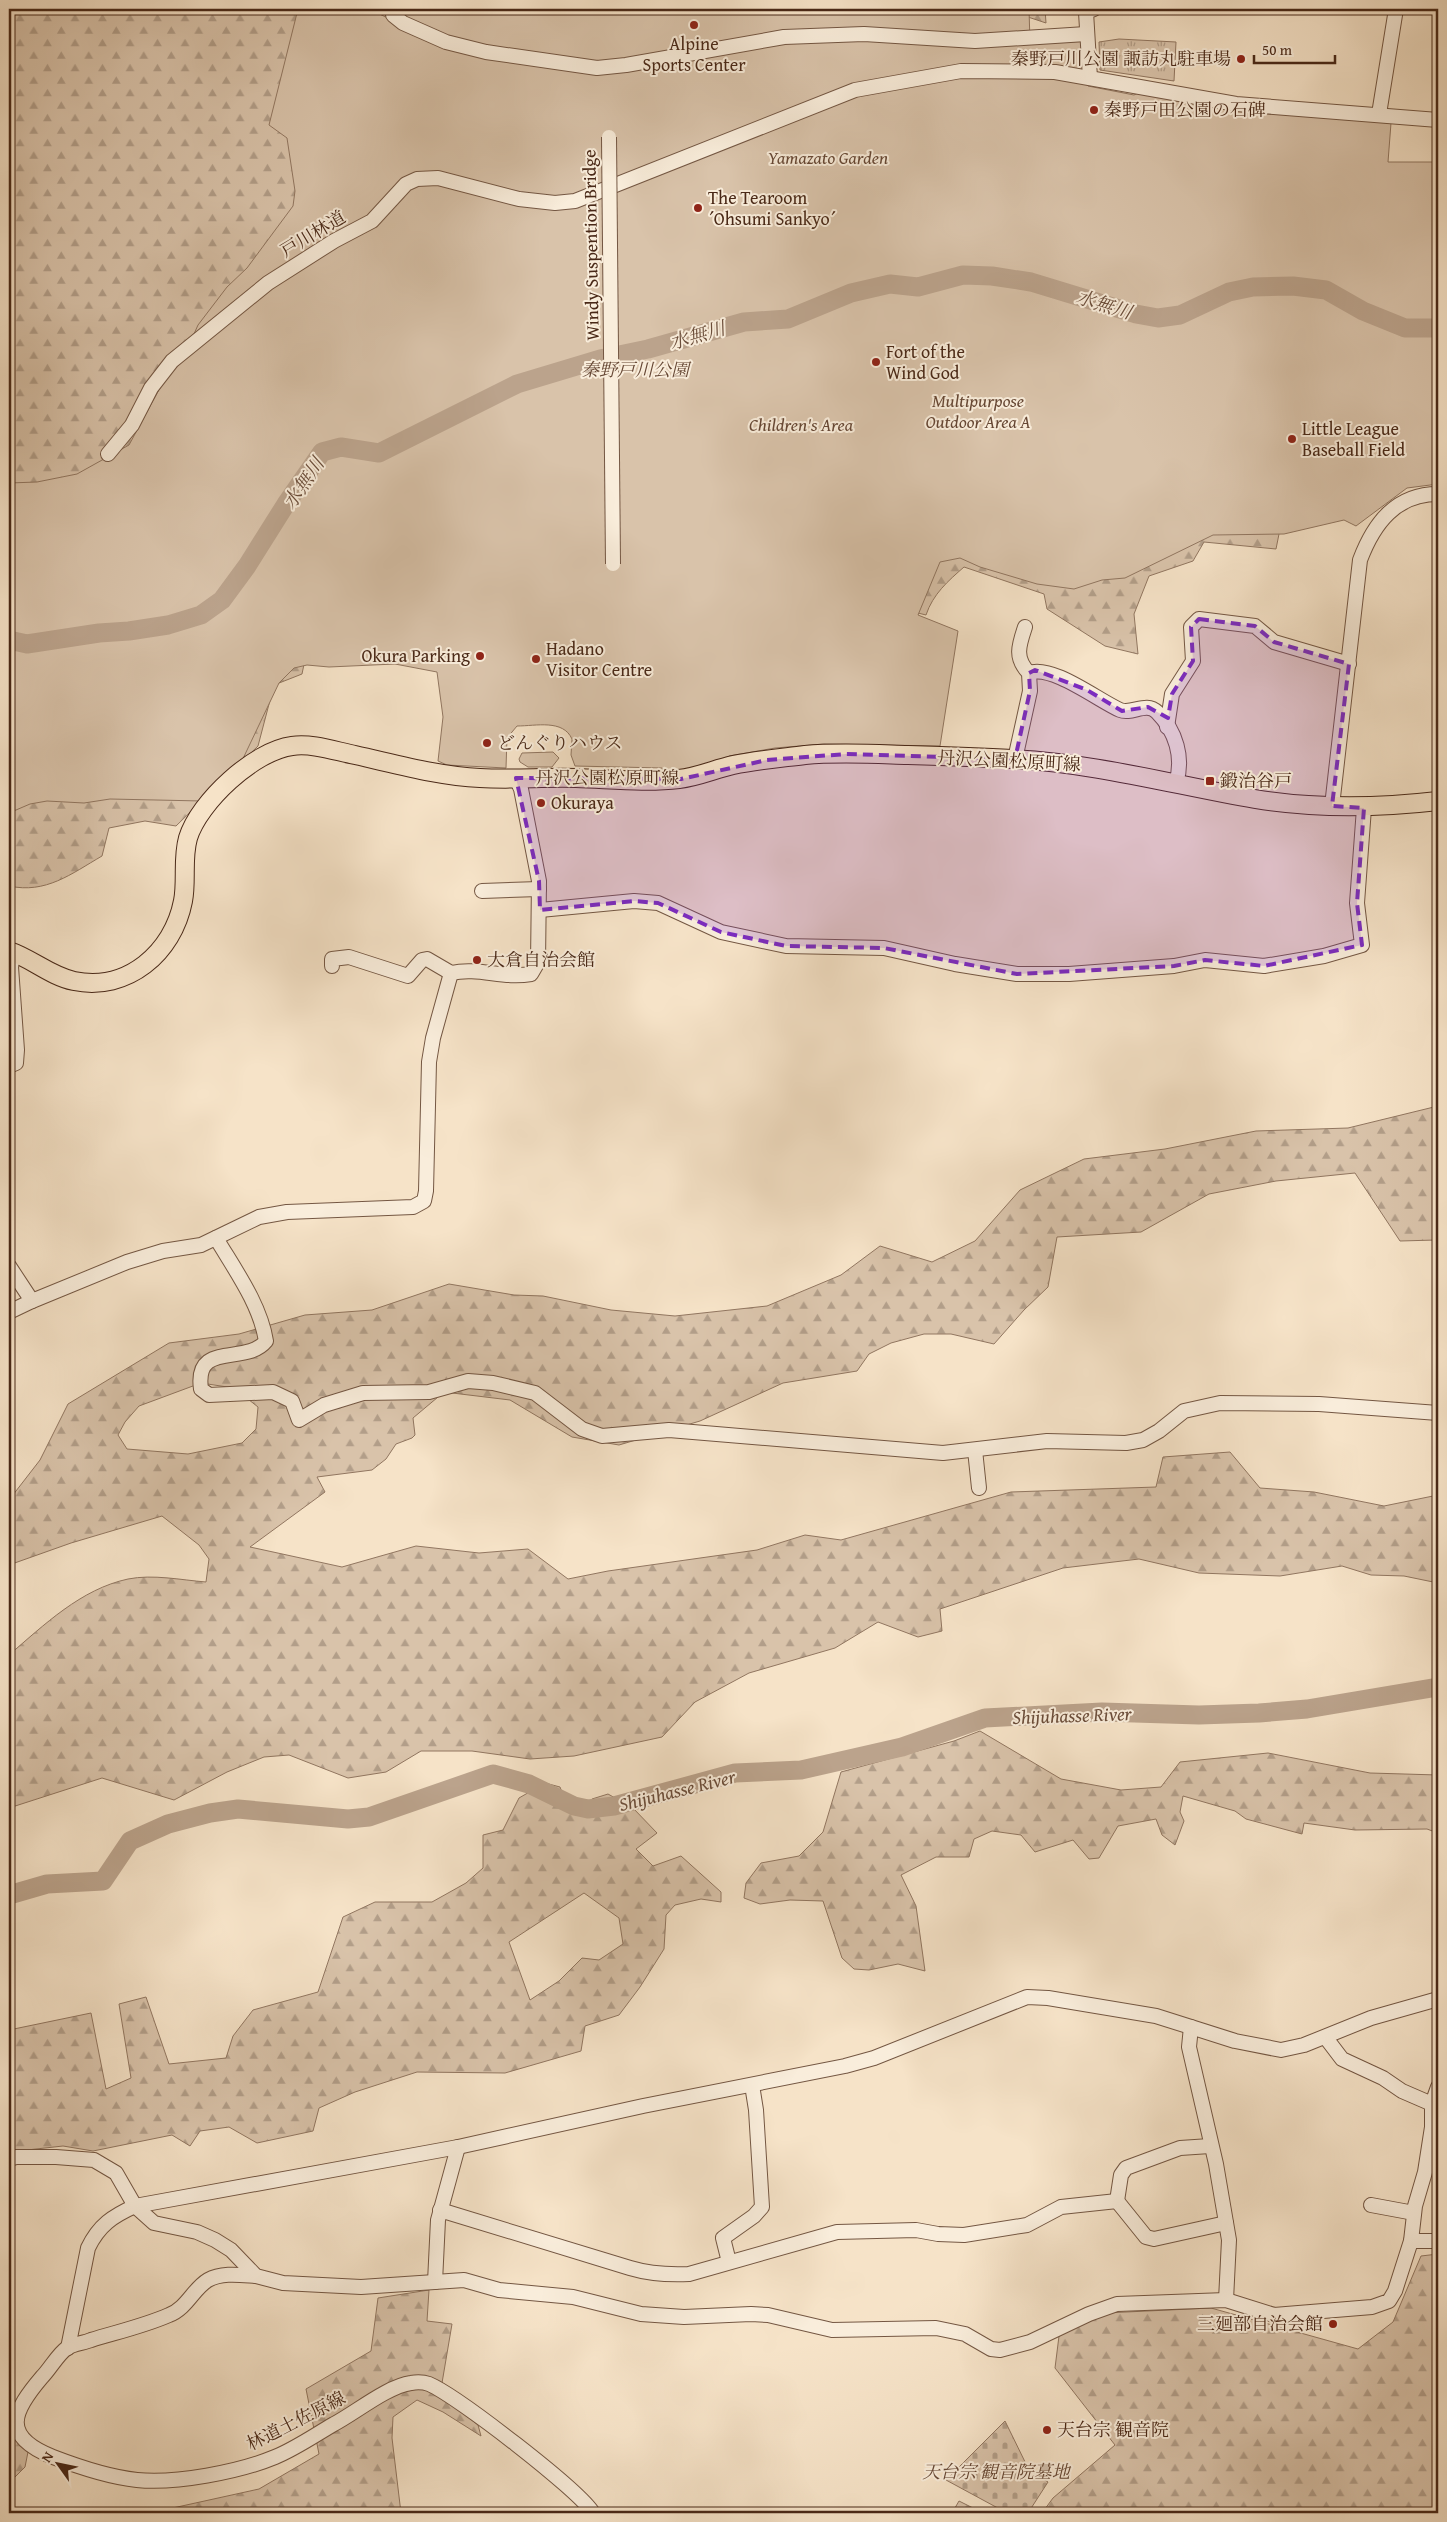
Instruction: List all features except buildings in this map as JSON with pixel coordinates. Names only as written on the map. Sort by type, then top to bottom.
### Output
[{"type":"main road","name":"丹沢公園松原町線","points":[[12,951],[60,976],[94,983],[110,982],[122,978],[150,962],[161,951],[178,921],[184,897],[185,855],[188,839],[195,821],[206,805],[252,763],[268,753],[293,746],[320,748],[439,773],[477,778],[681,779],[758,761],[807,755],[846,754],[1015,759],[1079,764],[1253,799],[1332,806],[1364,808],[1438,801]]},
{"type":"street","points":[[393,9],[393,15],[404,23],[446,42],[486,52],[597,68],[626,65],[784,37],[864,34],[975,41],[1086,34]]},
{"type":"street","points":[[1090,78],[1086,12],[1094,9]]},
{"type":"street","points":[[1379,114],[1396,9]]},
{"type":"street","name":"戸川林道","points":[[108,454],[132,425],[151,388],[172,361],[268,283],[334,241],[372,221],[406,184],[417,179],[438,178],[518,199],[555,203],[575,201],[855,90],[961,71],[1055,72],[1236,104],[1438,120]]},
{"type":"street","name":"Windy Suspention Bridge","points":[[609,133],[613,564]]},
{"type":"street","points":[[1332,806],[1360,560],[1366,544],[1387,512],[1405,502],[1426,494],[1438,494]]},
{"type":"street","points":[[1167,727],[1172,694],[1193,660],[1191,627],[1200,619],[1255,626],[1274,642],[1349,664]]},
{"type":"street","points":[[1015,759],[1030,691],[1029,673],[1022,666],[1017,652],[1024,627]]},
{"type":"street","points":[[1029,673],[1035,670],[1045,672],[1088,690],[1122,711],[1148,707],[1156,712],[1167,727],[1180,754],[1181,769],[1176,783]]},
{"type":"street","points":[[332,966],[332,959],[349,957],[408,976],[422,960],[427,959],[451,973],[468,969],[517,976],[531,974],[538,962],[539,890],[520,789],[516,778]]},
{"type":"street","points":[[540,910],[634,901],[658,903],[721,932],[786,946],[884,948],[955,964],[1017,974],[1069,974],[1155,968],[1205,960],[1264,966],[1324,956],[1362,945],[1357,904],[1364,808]]},
{"type":"street","points":[[482,891],[539,890]]},
{"type":"street","points":[[9,1066],[16,1063],[17,1050],[11,966],[12,951]]},
{"type":"street","points":[[9,1312],[32,1300],[127,1262],[163,1251],[201,1245],[259,1217],[288,1212],[414,1207],[424,1201],[426,1191],[429,1062],[433,1038],[451,973]]},
{"type":"street","points":[[216,1238],[261,1318],[266,1341],[260,1349],[212,1359],[202,1366],[199,1375],[201,1389],[208,1395],[273,1392],[292,1401],[299,1420],[324,1405],[363,1393],[428,1392],[468,1381],[535,1393],[582,1429],[602,1436],[669,1430],[943,1453],[1079,1440],[1126,1443],[1142,1440],[1184,1411],[1220,1403],[1319,1404],[1438,1413]]},
{"type":"street","points":[[9,1266],[32,1300]]},
{"type":"street","points":[[975,1450],[979,1488]]},
{"type":"street","points":[[1438,1999],[1371,2018],[1326,2038],[1281,2050],[1260,2047],[1156,2016],[1048,1998],[1027,1998],[874,2058],[845,2066],[458,2147],[135,2206],[110,2218],[93,2236],[88,2248],[68,2348],[170,2315],[187,2303],[207,2280],[217,2276],[256,2276],[283,2283],[361,2287],[464,2280],[499,2290],[573,2297],[641,2314],[684,2317],[750,2314],[832,2330],[936,2328],[965,2334],[992,2349],[1000,2350],[1030,2342],[1088,2314],[1117,2304],[1226,2300],[1274,2314],[1380,2305],[1389,2301],[1393,2296],[1411,2241],[1414,2212],[1425,2172],[1432,2127],[1432,2104],[1438,2087]]},
{"type":"street","points":[[1191,2027],[1189,2047],[1230,2240],[1226,2300]]},
{"type":"street","points":[[1326,2038],[1342,2058],[1383,2078],[1402,2091],[1432,2104]]},
{"type":"street","points":[[729,2262],[723,2238],[754,2216],[762,2207],[758,2129],[752,2085]]},
{"type":"street","points":[[1210,2146],[1180,2148],[1126,2168],[1120,2175],[1117,2201],[1146,2237],[1154,2239],[1226,2223]]},
{"type":"street","points":[[435,2282],[438,2220],[458,2147]]},
{"type":"street","points":[[9,2159],[16,2157],[56,2157],[94,2160],[116,2173],[135,2206],[154,2223],[160,2226],[197,2232],[215,2240],[231,2250],[256,2276]]},
{"type":"street","points":[[440,2210],[650,2274],[689,2274],[837,2232],[916,2230],[938,2234],[964,2234],[1027,2225],[1061,2207],[1117,2201]]},
{"type":"street","points":[[1371,2205],[1414,2212]]},
{"type":"street","points":[[1411,2241],[1438,2241]]},
{"type":"street","name":"林道土佐原線","points":[[68,2348],[23,2399],[17,2411],[17,2429],[32,2446],[51,2456],[112,2475],[151,2481],[238,2470],[277,2456],[361,2410],[394,2388],[422,2382],[436,2388],[496,2430],[561,2482],[585,2503],[593,2513]]},
{"type":"highlighted area","points":[[1199,619],[1255,626],[1274,642],[1349,664],[1332,806],[1364,808],[1357,903],[1362,945],[1264,966],[1205,960],[1174,966],[1017,974],[884,948],[786,946],[721,932],[658,903],[634,901],[540,910],[539,881],[516,778],[681,779],[767,760],[846,754],[1015,759],[1030,691],[1029,673],[1035,670],[1087,690],[1122,711],[1148,707],[1168,718],[1172,694],[1193,661],[1191,627]]},
{"type":"green space","name":"秦野戸川公園","points":[[9,9],[649,9],[1280,529],[1276,549],[1204,542],[1193,561],[1149,576],[1134,614],[1138,654],[1105,646],[1047,609],[1044,594],[964,567],[937,594],[926,615],[906,610],[310,635],[302,674],[274,685],[258,746],[176,826],[145,821],[109,828],[102,856],[69,876],[47,885],[35,887],[9,886]]},
{"type":"green space","name":"秦野戸川公園","points":[[298,9],[369,9],[392,20],[398,9],[1029,9],[1030,42],[1084,37],[1088,86],[1134,95],[1138,93],[1391,123],[1388,162],[1438,162],[1438,484],[1407,488],[1356,526],[1344,520],[1284,534],[1213,535],[1125,578],[1102,580],[1074,589],[1037,584],[980,567],[960,558],[940,562],[918,615],[958,631],[940,746],[824,744],[775,748],[729,756],[730,761],[663,775],[662,768],[575,766],[571,755],[572,739],[568,733],[556,726],[540,725],[517,726],[507,738],[506,768],[447,765],[438,761],[443,717],[437,672],[395,664],[329,667],[307,665],[294,668],[279,683],[239,767],[202,801],[110,799],[84,803],[47,801],[30,804],[9,813],[9,483],[37,482],[77,474],[129,445],[167,375],[181,363],[198,325],[227,287],[247,268],[293,206],[295,191],[287,138],[269,125]]},
{"type":"green space","points":[[1012,9],[1045,9],[1046,23],[1019,14]]},
{"type":"green space","points":[[1119,39],[1176,42],[1174,81],[1100,70],[1099,42]]},
{"type":"green space","points":[[553,752],[559,758],[552,767],[528,767],[520,762],[519,759],[522,753]]},
{"type":"green space","points":[[1438,1106],[1438,1232],[1436,1240],[1400,1241],[1355,1173],[1276,1181],[1209,1194],[1141,1232],[1057,1237],[1048,1287],[1024,1310],[994,1344],[951,1334],[924,1334],[891,1343],[869,1354],[857,1371],[783,1383],[700,1421],[619,1445],[572,1437],[510,1400],[444,1392],[413,1418],[415,1435],[396,1444],[386,1459],[372,1470],[317,1477],[325,1492],[250,1547],[342,1567],[416,1546],[479,1553],[528,1549],[568,1579],[608,1571],[757,1550],[805,1535],[841,1540],[1011,1492],[1156,1487],[1163,1457],[1230,1452],[1260,1488],[1314,1492],[1384,1506],[1438,1495],[1438,1583],[1404,1576],[1371,1575],[1342,1566],[1280,1576],[1199,1573],[1139,1559],[1063,1568],[940,1609],[942,1631],[918,1637],[878,1622],[835,1648],[749,1673],[695,1702],[662,1737],[574,1756],[530,1759],[472,1751],[421,1751],[386,1772],[348,1778],[289,1755],[264,1757],[227,1772],[174,1800],[102,1778],[9,1808],[9,1655],[64,1610],[94,1591],[111,1584],[128,1579],[147,1577],[206,1582],[209,1559],[199,1545],[162,1516],[71,1543],[9,1565],[9,1500],[40,1460],[68,1404],[169,1343],[239,1334],[305,1315],[372,1310],[449,1284],[514,1295],[543,1296],[611,1310],[675,1316],[767,1306],[841,1275],[880,1246],[932,1262],[975,1241],[1020,1190],[1084,1159],[1165,1149],[1256,1131],[1348,1128]],"holes":[[[201,1383],[234,1388],[258,1407],[256,1429],[242,1443],[188,1454],[127,1449],[118,1435],[125,1422],[139,1406]]]},
{"type":"green space","points":[[980,1731],[1061,1779],[1121,1790],[1161,1787],[1180,1762],[1268,1753],[1370,1773],[1438,1775],[1438,1858],[1433,1857],[1435,1832],[1427,1829],[1355,1830],[1304,1823],[1302,1834],[1246,1819],[1235,1811],[1183,1796],[1180,1812],[1184,1821],[1175,1845],[1162,1835],[1156,1819],[1118,1826],[1099,1858],[1089,1859],[1073,1840],[1035,1852],[1021,1835],[992,1831],[974,1839],[969,1857],[936,1857],[901,1875],[916,1906],[925,1971],[898,1964],[869,1970],[854,1969],[842,1958],[823,1901],[790,1900],[760,1904],[744,1898],[746,1883],[761,1863],[799,1856],[823,1832],[841,1772],[954,1741]]},
{"type":"green space","points":[[545,1783],[560,1787],[568,1808],[577,1813],[592,1799],[608,1794],[633,1808],[657,1833],[636,1849],[653,1866],[681,1856],[721,1892],[721,1902],[701,1899],[675,1905],[666,1915],[664,1949],[640,1987],[619,2015],[585,2026],[581,2051],[505,2073],[417,2072],[355,2092],[319,2108],[313,2131],[257,2143],[229,2127],[200,2131],[190,2146],[172,2135],[93,2151],[63,2146],[9,2152],[9,2030],[91,2013],[106,2089],[131,2078],[119,2004],[146,1997],[169,2064],[226,2058],[233,2036],[253,2010],[318,1992],[343,1917],[375,1902],[432,1902],[466,1883],[483,1868],[483,1835],[503,1830],[519,1798]],"holes":[[[584,1893],[619,1918],[623,1944],[599,1960],[582,1958],[559,1981],[530,2000],[509,1942]]]},
{"type":"green space","points":[[1438,2254],[1438,2513],[1042,2513],[1053,2498],[1115,2445],[1055,2368],[1059,2336],[1105,2313],[1211,2308],[1358,2349],[1393,2322],[1421,2256]]},
{"type":"green space","points":[[429,2290],[427,2321],[452,2324],[442,2383],[431,2388],[478,2425],[481,2436],[443,2412],[417,2400],[393,2417],[392,2438],[401,2513],[150,2513],[259,2489],[319,2454],[306,2389],[371,2351],[378,2298]]},
{"type":"green space","name":"天台宗 観音院墓地","points":[[1005,2421],[1029,2470],[1048,2482],[1028,2513],[1007,2513],[946,2480]]},
{"type":"green space","points":[[10,2425],[29,2447],[25,2467],[9,2483]]},
{"type":"green space","points":[[959,2501],[983,2513],[952,2513]]},
{"type":"waterway","name":"水無川","points":[[9,640],[27,644],[99,633],[129,631],[168,625],[201,615],[222,600],[247,566],[322,452],[341,447],[379,453],[517,384],[600,359],[648,349],[744,322],[788,319],[851,293],[890,284],[918,287],[963,275],[992,276],[1031,282],[1136,314],[1158,318],[1180,315],[1229,292],[1253,287],[1293,286],[1326,290],[1363,311],[1405,328],[1438,328]]},
{"type":"waterway","name":"Shijuhasse River","points":[[9,1895],[47,1884],[103,1881],[130,1841],[168,1824],[210,1813],[238,1809],[348,1819],[369,1817],[493,1774],[529,1784],[574,1806],[588,1809],[614,1806],[735,1773],[801,1770],[902,1747],[985,1718],[1102,1712],[1199,1715],[1259,1713],[1307,1709],[1438,1687]]},
{"type":"place","name":"Alpine Sports Center","points":[[694,25]]},
{"type":"place","name":"秦野戸川公園 諏訪丸駐車場","points":[[1241,59]]},
{"type":"place","name":"秦野戸田公園の石碑","points":[[1094,110]]},
{"type":"place","name":"The Tearoom ´Ohsumi Sankyo´","points":[[698,208]]},
{"type":"place","name":"Fort of the Wind God","points":[[876,362]]},
{"type":"place","name":"Little League Baseball Field","points":[[1292,439]]},
{"type":"place","name":"Okura Parking","points":[[480,656]]},
{"type":"place","name":"Hadano Visitor Centre","points":[[536,659]]},
{"type":"place","name":"どんぐりハウス","points":[[487,743]]},
{"type":"place","name":"鍛治谷戸","points":[[1210,781]]},
{"type":"place","name":"Okuraya","points":[[541,803]]},
{"type":"place","name":"大倉自治会館","points":[[477,960]]},
{"type":"place","name":"三廻部自治会館","points":[[1333,2324]]},
{"type":"place","name":"天台宗 観音院","points":[[1047,2430]]},
{"type":"park label","name":"Yamazato Garden","points":[[828,158]]},
{"type":"park label","name":"Multipurpose Outdoor Area A","points":[[978,411]]},
{"type":"park label","name":"Children's Area","points":[[801,425]]}]
